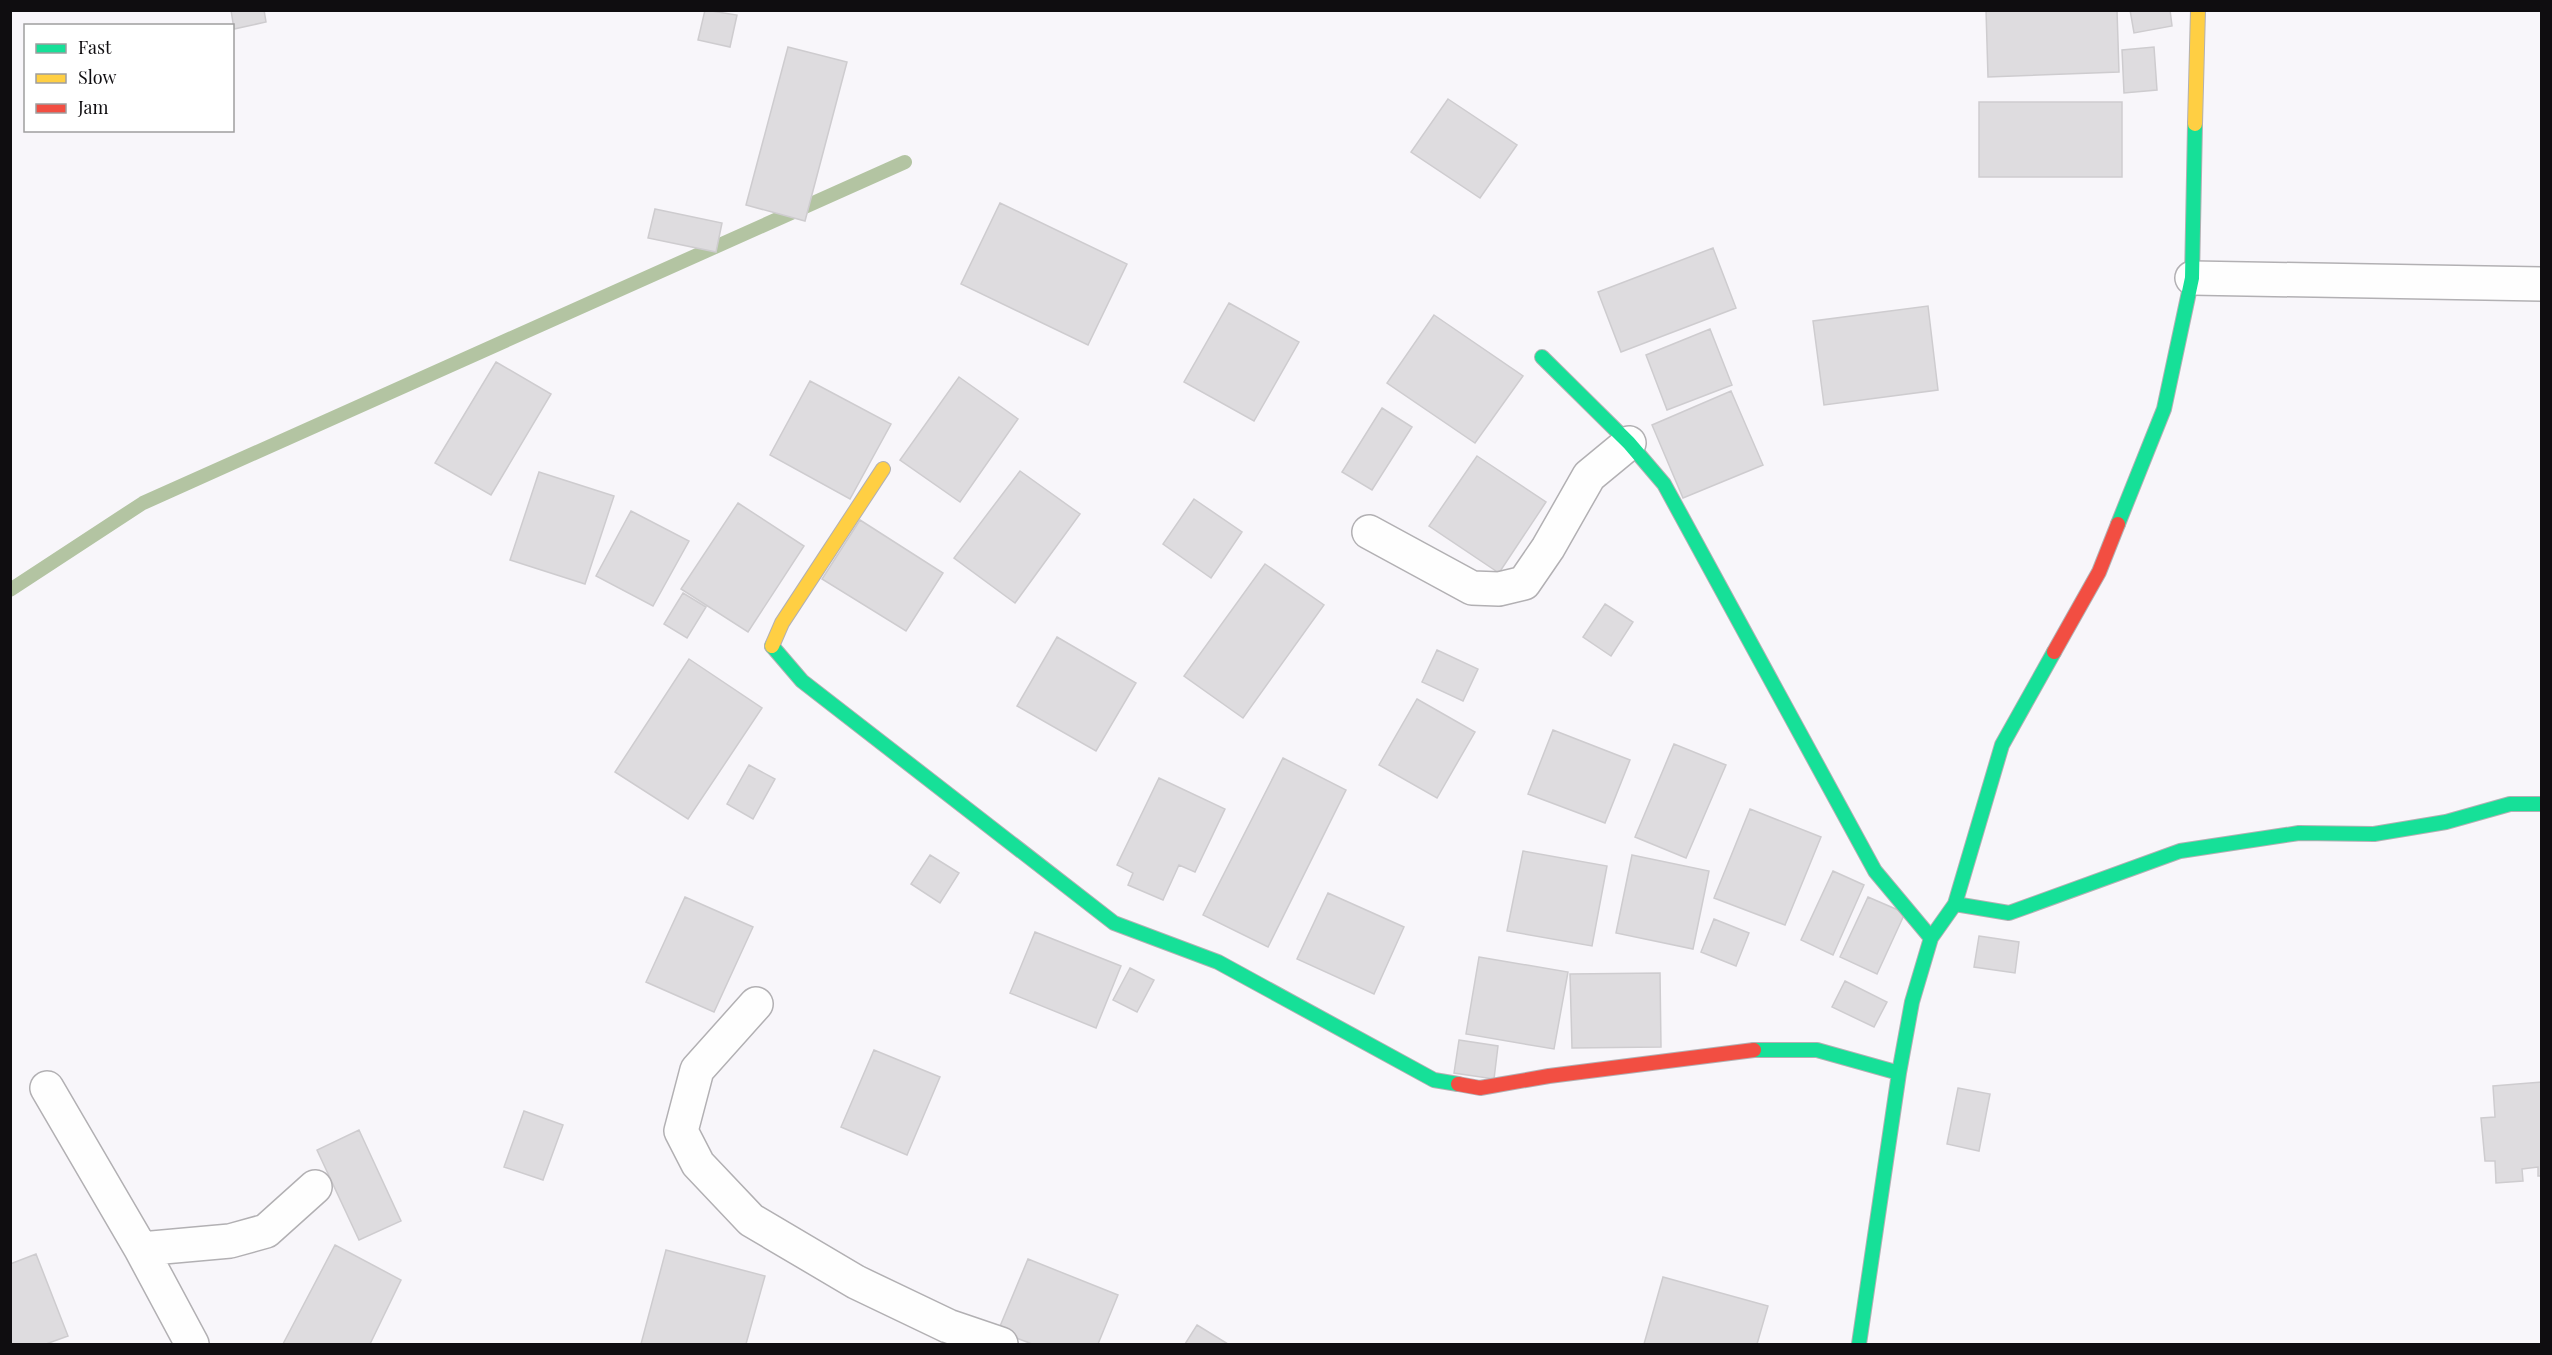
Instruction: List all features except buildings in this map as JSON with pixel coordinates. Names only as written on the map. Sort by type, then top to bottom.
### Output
[{"type":"street","points":[[1859,1344],[1899,1073],[1912,1002],[1931,938],[1955,904],[2002,745],[2099,572],[2163,409],[2192,278],[2198,10]]},
{"type":"street","points":[[2192,278],[2541,284]]},
{"type":"street","points":[[1542,357],[1629,443],[1664,484],[1875,871],[1931,938]]},
{"type":"street","points":[[1369,532],[1472,588],[1499,590],[1524,583],[1548,548],[1589,476],[1629,443]]},
{"type":"street","points":[[883,469],[782,623],[771,645],[802,681],[1114,923],[1218,962],[1434,1080],[1480,1088],[1549,1076],[1758,1050],[1817,1050],[1899,1073]]},
{"type":"street","points":[[1955,904],[2009,913],[2180,851],[2299,833],[2374,834],[2446,822],[2510,804],[2541,804]]},
{"type":"street","points":[[756,1004],[697,1070],[681,1131],[698,1164],[751,1221],[856,1282],[948,1326],[1001,1344]]},
{"type":"street","points":[[47,1088],[141,1249],[192,1344]]},
{"type":"street","points":[[141,1249],[230,1241],[266,1231],[315,1187]]},
{"type":"waterway","points":[[10,590],[143,503],[905,162]]},
{"type":"traffic: fast","points":[[2118,524],[2164,409],[2192,278],[2195,124]]},
{"type":"traffic: fast","points":[[1542,357],[1629,443],[1664,484],[1875,871],[1931,938]]},
{"type":"traffic: fast","points":[[772,646],[802,681],[1114,923],[1218,962],[1434,1080],[1458,1084]]},
{"type":"traffic: fast","points":[[1859,1344],[1899,1073],[1912,1002],[1931,938],[1955,904],[2002,745],[2054,652]]},
{"type":"traffic: fast","points":[[1955,904],[2009,913],[2180,851],[2299,833],[2374,834],[2446,822],[2510,804],[2542,804]]},
{"type":"traffic: fast","points":[[1754,1050],[1817,1050],[1899,1073]]},
{"type":"traffic: slow","points":[[2195,124],[2198,10]]},
{"type":"traffic: slow","points":[[772,646],[782,623],[883,469]]},
{"type":"traffic: jam","points":[[2054,652],[2099,572],[2118,524]]},
{"type":"traffic: jam","points":[[1458,1084],[1480,1088],[1549,1076],[1754,1050]]}]
